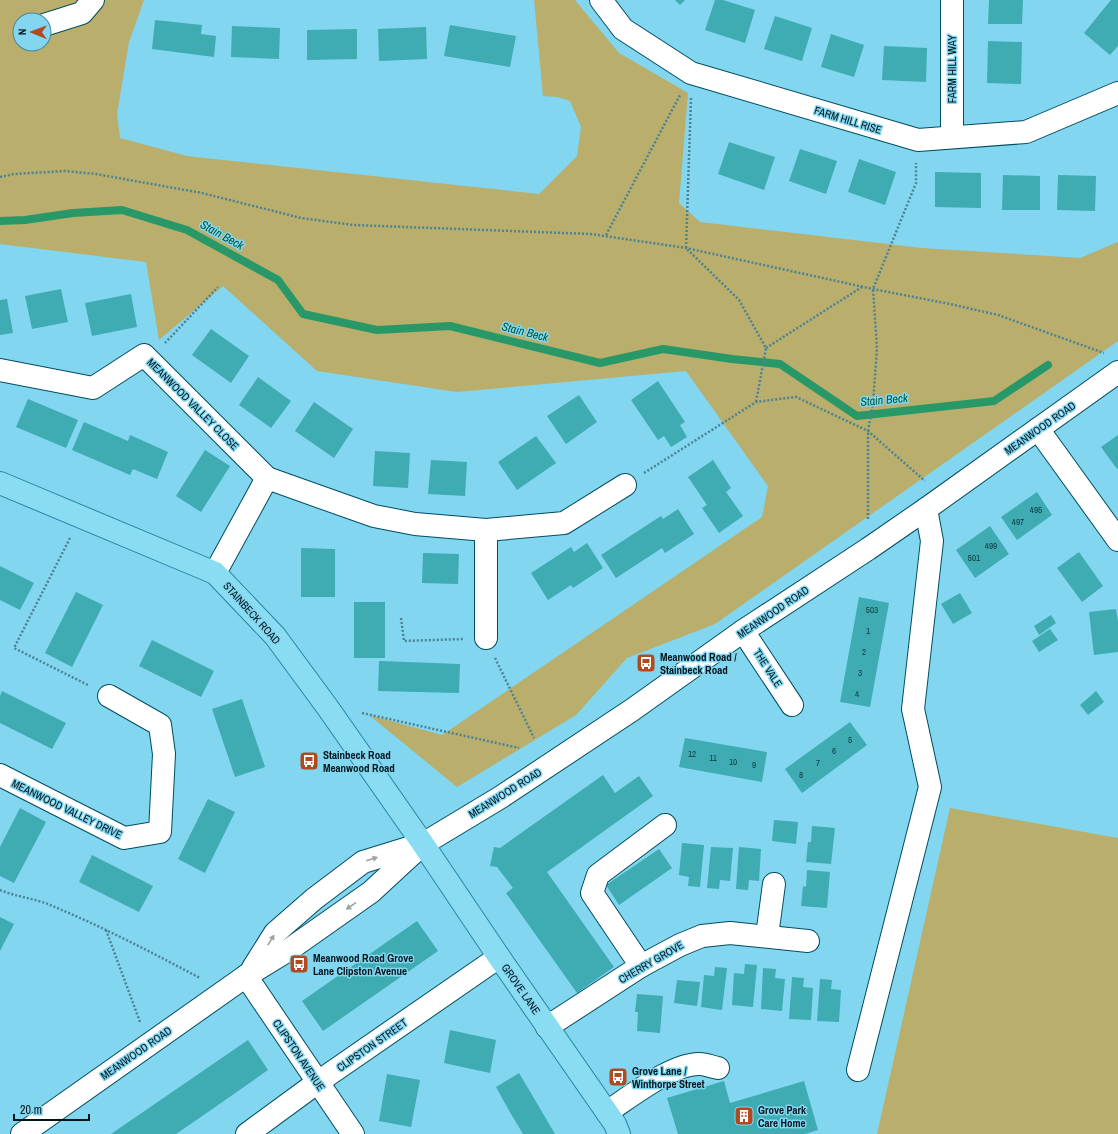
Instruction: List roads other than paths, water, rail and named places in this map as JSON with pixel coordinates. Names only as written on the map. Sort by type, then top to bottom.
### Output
[{"type":"main road","name":"STAINBECK ROAD","points":[[0,483],[215,573],[275,636],[328,708],[423,844]]},
{"type":"main road","name":"GROVE LANE","points":[[423,844],[547,1028],[607,1112],[615,1124],[619,1134]]},
{"type":"street","points":[[52,23],[82,12],[93,0]]},
{"type":"street","name":"FARM HILL RISE","points":[[601,0],[623,29],[691,73],[918,140],[1026,132],[1118,92]]},
{"type":"street","name":"FARM HILL WAY","points":[[952,0],[952,138]]},
{"type":"street","name":"MEANWOOD VALLEY CLOSE","points":[[0,370],[93,388],[144,355],[267,478],[374,516],[415,524],[486,530],[564,524],[625,485]]},
{"type":"street","name":"MEANWOOD ROAD","points":[[34,1131],[148,1045],[224,991],[290,948],[371,892],[423,844],[501,797],[592,738],[743,631],[868,549],[1038,429],[1115,364]]},
{"type":"street","points":[[1038,429],[1118,540]]},
{"type":"street","points":[[215,573],[267,478]]},
{"type":"street","points":[[858,1070],[930,787],[913,709],[932,541],[934,503]]},
{"type":"street","points":[[486,530],[486,638]]},
{"type":"street","name":"THE VALE","points":[[743,631],[792,705]]},
{"type":"street","name":"MEANWOOD VALLEY DRIVE","points":[[0,776],[124,838],[160,832],[164,754],[160,725],[109,696]]},
{"type":"street","points":[[641,966],[592,893],[598,875],[665,825]]},
{"type":"street","name":"MEANWOOD ROAD","points":[[248,974],[276,933],[314,899],[363,862],[423,844]]},
{"type":"street","points":[[767,936],[774,884]]},
{"type":"street","name":"CHERRY GROVE","points":[[547,1028],[641,966],[680,945],[702,936],[730,933],[808,941]]},
{"type":"street","name":"CLIPSTON STREET","points":[[247,1134],[318,1082],[499,957]]},
{"type":"street","name":"CLIPSTON AVENUE","points":[[248,974],[352,1134]]},
{"type":"street","points":[[607,1112],[669,1072],[684,1065],[700,1064],[718,1068]]},
{"type":"waterway","name":"Stain Beck","points":[[0,221],[25,220],[73,213],[122,210],[187,230],[278,280],[303,314],[377,330],[450,326],[600,363],[663,349],[780,364],[857,416],[994,401],[1048,365]]},
{"type":"place","name":"Meanwood Road / Stainbeck Road","points":[[646,663]]},
{"type":"place","name":"Stainbeck Road Meanwood Road","points":[[309,761]]},
{"type":"place","name":"Meanwood Road Grove Lane Clipston Avenue","points":[[299,964]]},
{"type":"place","name":"Grove Lane / Winthorpe Street","points":[[618,1077]]},
{"type":"place","name":"Grove Park Care Home","points":[[744,1116]]}]
